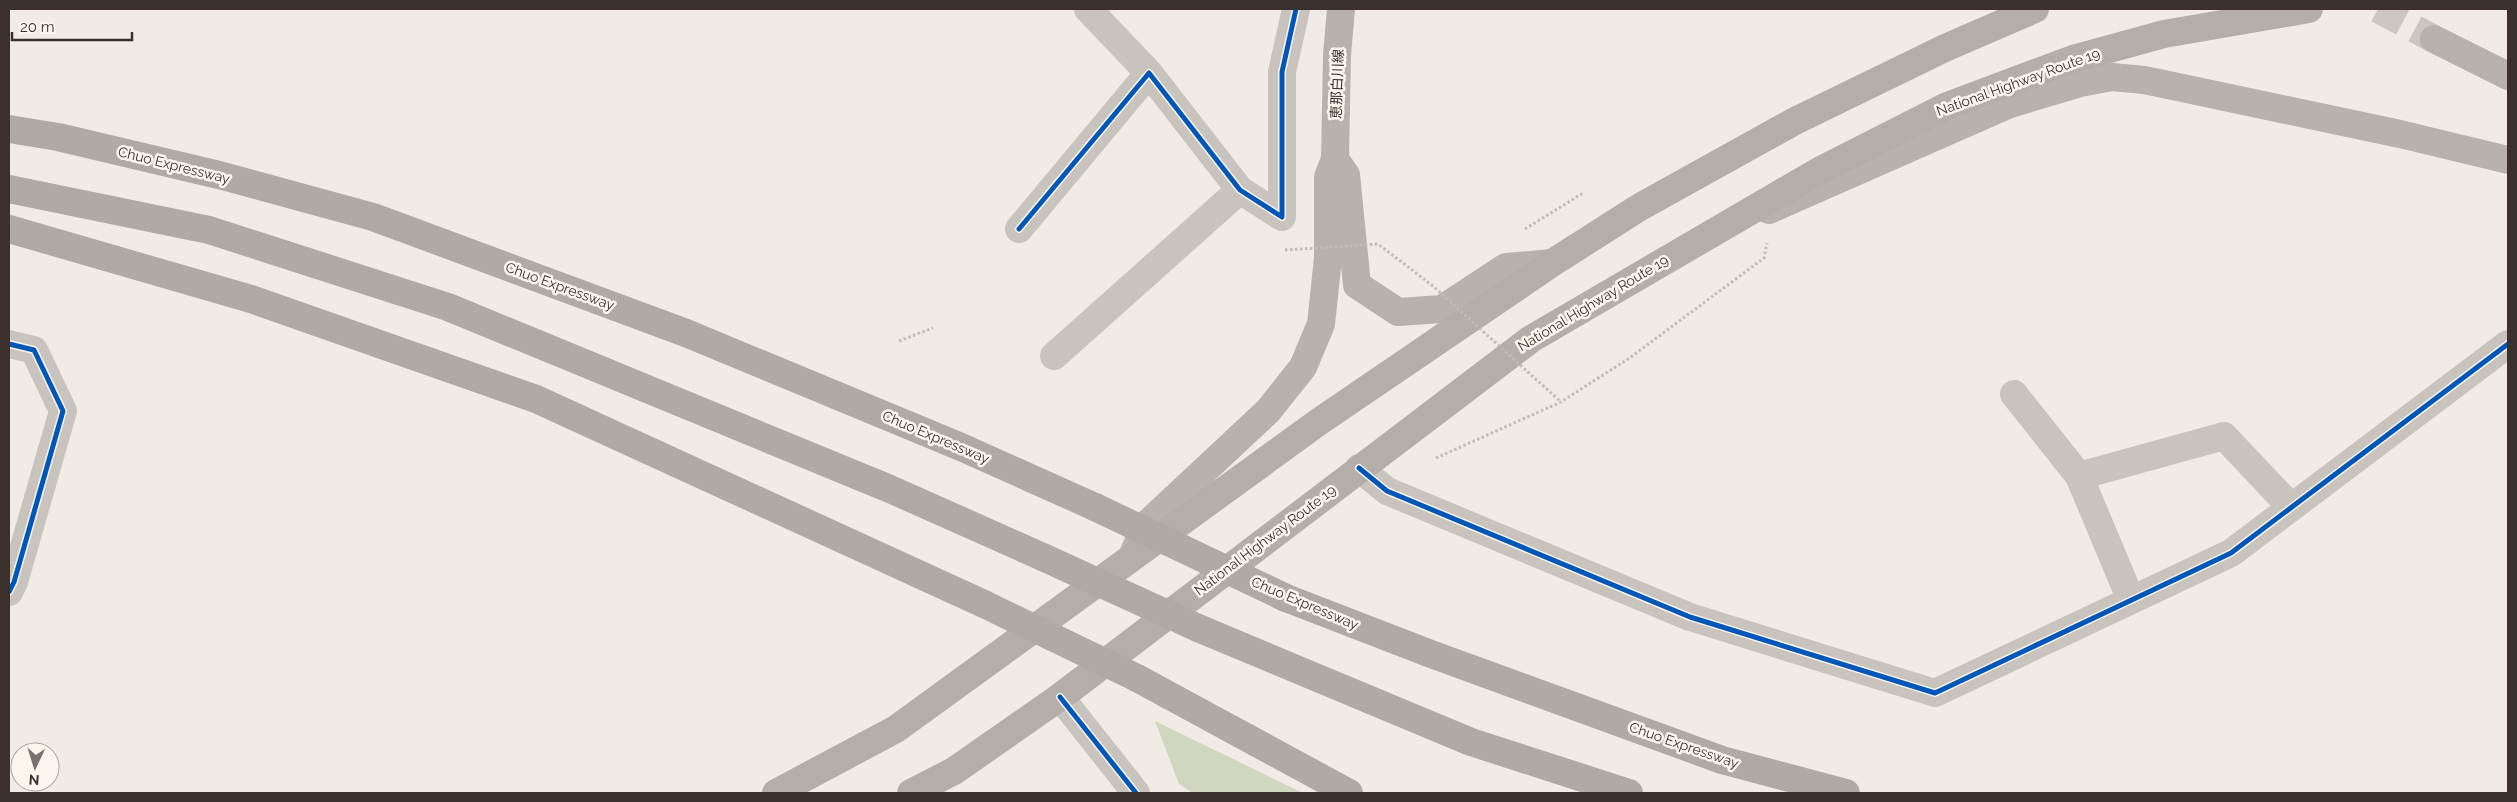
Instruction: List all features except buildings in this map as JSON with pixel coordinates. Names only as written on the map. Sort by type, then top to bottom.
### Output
[{"type":"highway","points":[[776,793],[896,729],[1320,421],[1552,263],[1640,207],[1795,121],[1946,48],[2035,9]]},
{"type":"highway","name":"National Highway Route 19","points":[[911,793],[954,771],[1060,697],[1531,339],[1819,171],[1947,106],[2073,59],[2164,34],[2309,9]]},
{"type":"highway","name":"Chuo Expressway","points":[[9,129],[58,137],[219,175],[373,217],[686,334],[961,447],[1094,507],[1286,598],[1431,654],[1722,760],[1846,793]]},
{"type":"highway","points":[[9,189],[209,230],[448,307],[890,489],[1198,628],[1471,742],[1629,793]]},
{"type":"highway","points":[[9,229],[252,299],[536,399],[984,604],[1137,678],[1349,793]]},
{"type":"main road","name":"恵那白川線","points":[[1335,158],[1337,54],[1341,9]]},
{"type":"main road","points":[[2434,39],[2508,76]]},
{"type":"main road","points":[[1702,238],[1830,185],[2010,104],[2080,83],[2112,77],[2144,80],[2173,86],[2400,134],[2508,160]]},
{"type":"main road","points":[[1335,158],[1346,175],[1357,285],[1398,312],[1442,309],[1506,267],[1552,263]]},
{"type":"main road","points":[[1133,556],[1146,525],[1268,411],[1303,367],[1321,324],[1328,258],[1328,177],[1335,158]]},
{"type":"street","points":[[1088,9],[1149,73],[1240,190],[1282,217],[1282,72],[1296,9]]},
{"type":"street","points":[[1020,229],[1149,73]]},
{"type":"street","points":[[1054,356],[1240,190]]},
{"type":"street","points":[[9,344],[34,350],[63,411],[14,582],[9,592]]},
{"type":"street","points":[[1360,468],[1387,491],[1690,617],[1935,692],[2231,553],[2290,506],[2508,344]]},
{"type":"street","points":[[2014,394],[2079,476],[2131,600]]},
{"type":"street","points":[[2079,476],[2224,436],[2290,506]]},
{"type":"street","points":[[1060,697],[1136,793]]},
{"type":"path","points":[[1429,461],[1561,402],[1630,357],[1764,258],[1768,240]]},
{"type":"path","points":[[1285,250],[1378,244],[1433,286],[1561,402]]},
{"type":"path","points":[[899,341],[933,328]]},
{"type":"green space","points":[[1155,721],[1303,793],[1193,793],[1179,784]]},
{"type":"tunnel","points":[[2378,9],[2434,39]]},
{"type":"cycle path","points":[[1019,229],[1149,73],[1240,190],[1282,217],[1282,72],[1296,9]]},
{"type":"cycle path","points":[[9,344],[34,350],[63,411],[14,582],[9,592]]},
{"type":"cycle path","points":[[1359,468],[1387,491],[1690,617],[1935,693],[2231,553],[2508,344]]},
{"type":"cycle path","points":[[1060,697],[1136,793]]}]
